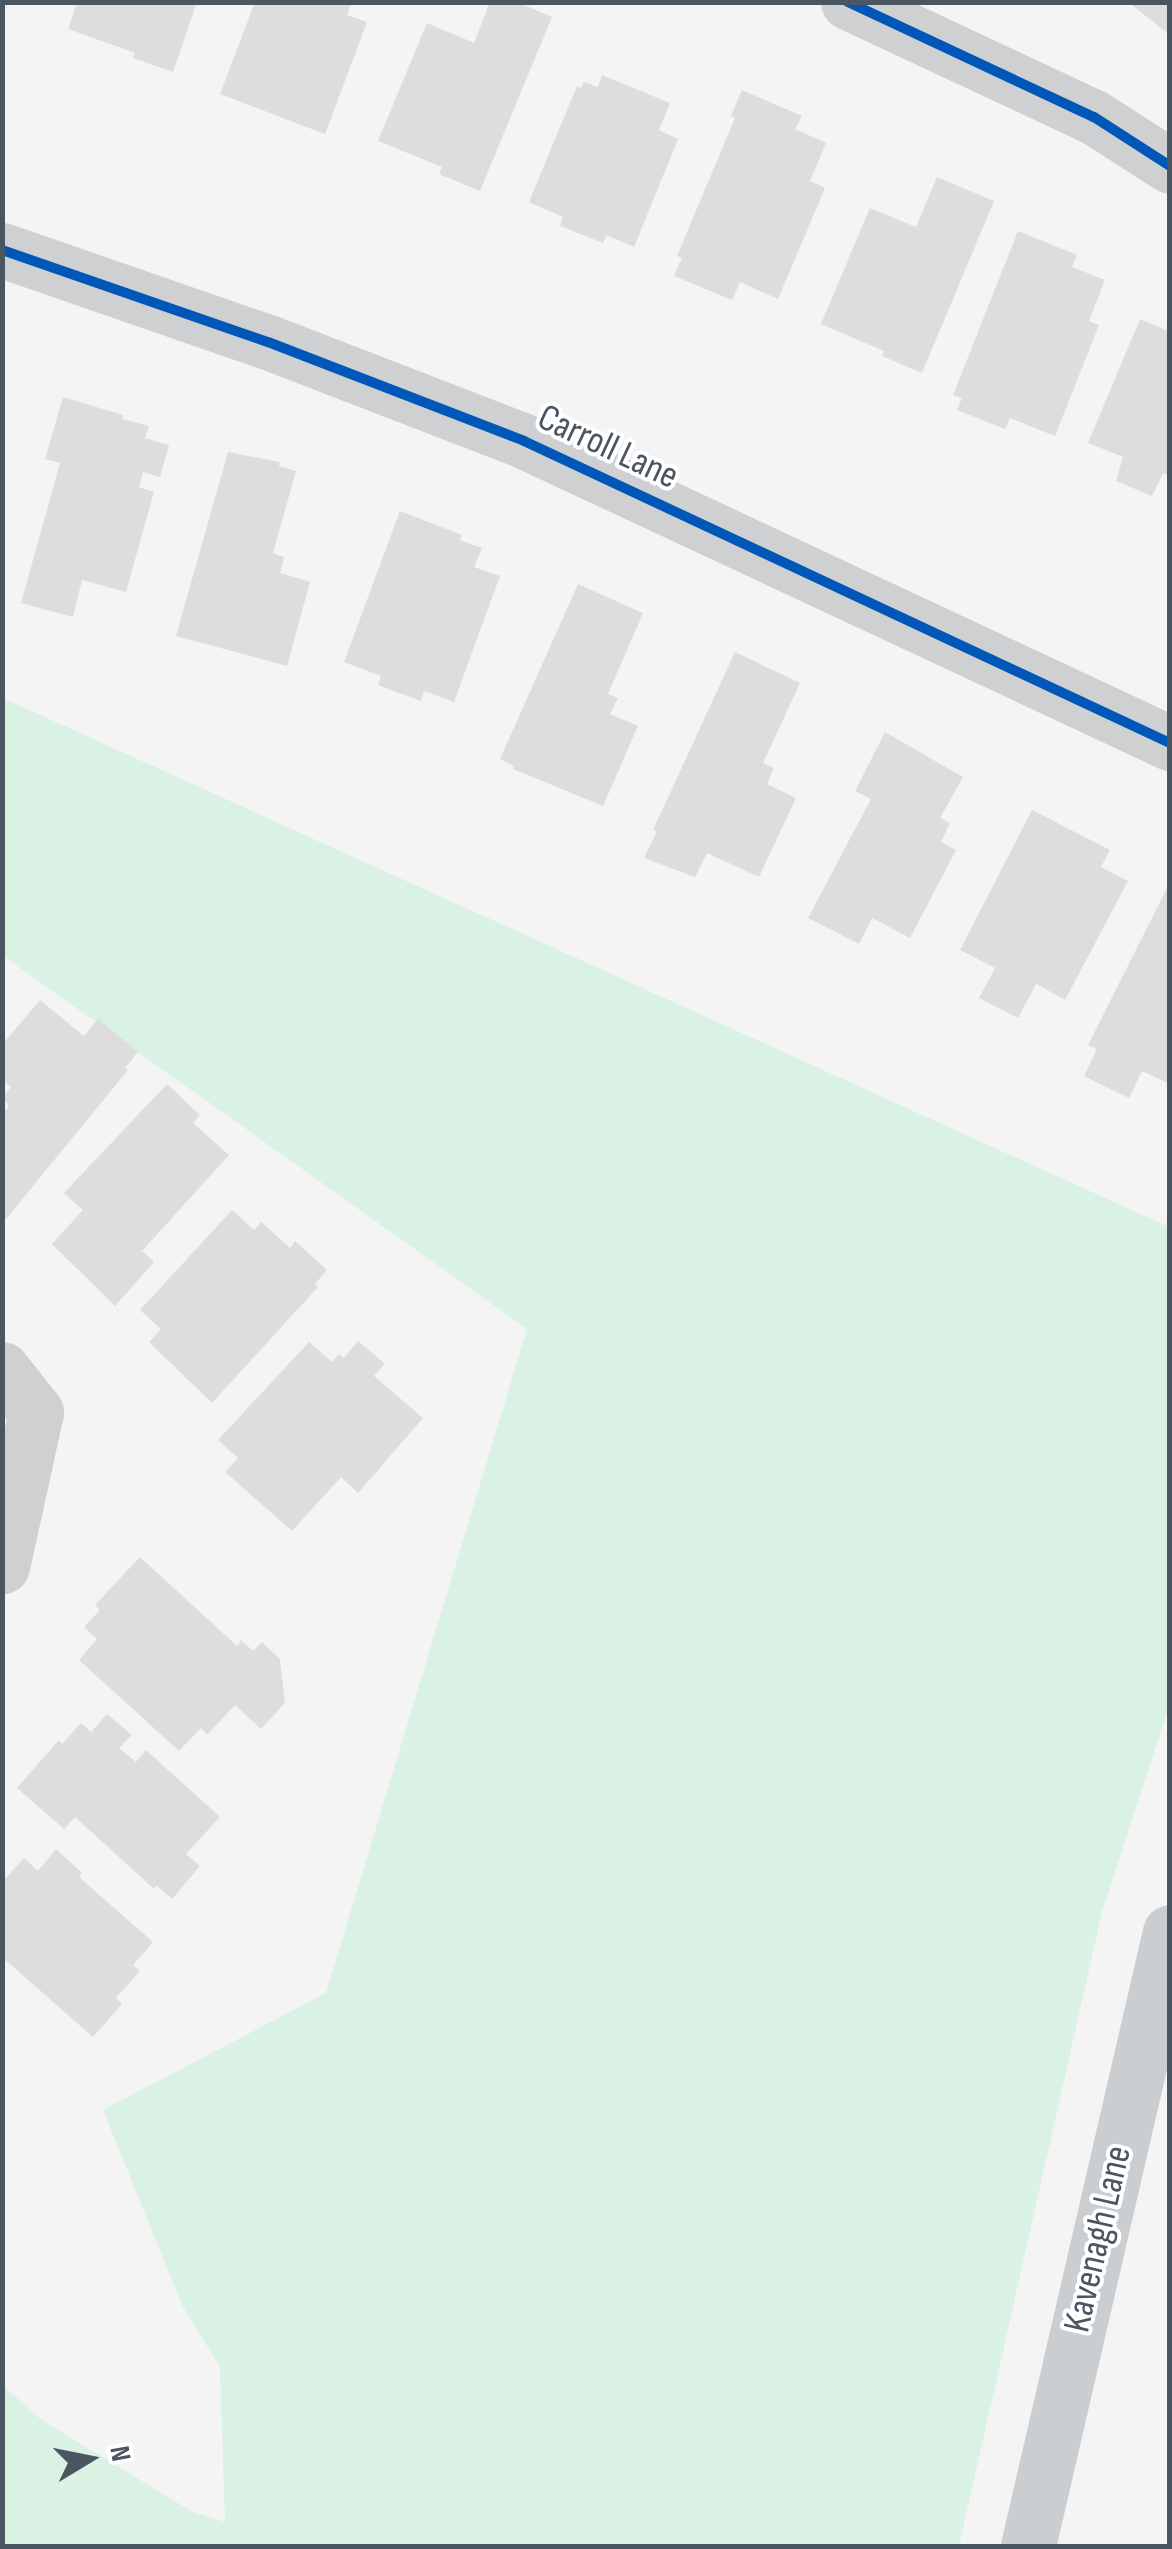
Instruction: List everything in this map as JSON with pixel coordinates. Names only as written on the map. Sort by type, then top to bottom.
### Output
[{"type":"main road","name":"Kavenagh Lane","points":[[1028,2546],[1167,1952]]},
{"type":"street","points":[[848,2],[1094,117],[1170,166]]},
{"type":"street","name":"Carroll Lane","points":[[2,250],[268,342],[524,441],[1170,743]]},
{"type":"street","points":[[2,1369],[36,1412],[2,1566]]},
{"type":"green space","points":[[3,698],[1169,1227],[1169,1706],[1102,1912],[959,2546],[3,2546],[3,2386],[42,2420],[191,2511],[225,2522],[220,2367],[182,2305],[103,2110],[326,1993],[527,1329],[3,956]]},
{"type":"building","points":[[77,2],[197,2],[173,72],[133,58],[135,53],[68,29]]},
{"type":"building","points":[[255,2],[352,2],[347,15],[367,22],[325,134],[220,94]]},
{"type":"building","points":[[490,2],[517,2],[552,17],[480,191],[439,174],[442,167],[378,141],[427,23],[474,43]]},
{"type":"building","points":[[1128,2],[1170,2],[1170,35]]},
{"type":"building","points":[[602,75],[670,103],[659,130],[678,139],[634,247],[606,235],[603,243],[560,226],[563,217],[529,202],[577,86],[581,88],[584,82],[598,87]]},
{"type":"building","points":[[742,90],[802,116],[795,129],[826,143],[810,181],[825,188],[778,299],[740,282],[732,300],[674,276],[682,258],[677,256],[735,118],[731,116]]},
{"type":"building","points":[[937,177],[994,201],[922,373],[882,356],[884,351],[821,324],[870,208],[916,227]]},
{"type":"building","points":[[1018,231],[1077,255],[1072,267],[1105,280],[1089,321],[1099,325],[1055,436],[1010,418],[1005,429],[957,410],[962,398],[953,395]]},
{"type":"building","points":[[1140,319],[1166,330],[1170,323],[1170,476],[1163,473],[1152,496],[1116,481],[1123,457],[1088,443]]},
{"type":"building","points":[[63,397],[149,426],[145,438],[169,445],[160,477],[143,472],[139,487],[154,492],[126,592],[82,580],[73,617],[21,603],[60,463],[45,459]]},
{"type":"building","points":[[228,452],[280,462],[279,466],[296,471],[273,553],[284,557],[280,573],[310,582],[287,666],[176,636]]},
{"type":"building","points":[[400,511],[462,535],[460,540],[482,548],[474,567],[500,576],[454,702],[424,691],[421,701],[378,685],[381,676],[344,662]]},
{"type":"building","points":[[578,584],[643,613],[608,694],[618,698],[610,714],[638,726],[603,806],[513,769],[500,759]]},
{"type":"building","points":[[735,652],[800,683],[763,763],[774,768],[767,784],[796,798],[759,877],[707,853],[695,877],[644,858],[657,831],[653,830]]},
{"type":"building","points":[[885,732],[963,777],[940,818],[950,823],[941,842],[956,850],[910,938],[872,918],[859,944],[808,918],[871,799],[855,791]]},
{"type":"building","points":[[1032,810],[1110,850],[1101,867],[1128,881],[1065,1000],[1036,984],[1018,1018],[979,998],[995,968],[960,950]]},
{"type":"building","points":[[1170,882],[1170,1084],[1142,1071],[1129,1098],[1084,1076],[1097,1049],[1088,1045]]},
{"type":"building","points":[[40,1000],[84,1036],[98,1019],[138,1052],[125,1068],[128,1070],[6,1219],[2,1216],[2,1115],[9,1106],[2,1097],[11,1087],[2,1080],[2,1045]]},
{"type":"building","points":[[167,1084],[200,1115],[193,1123],[229,1155],[142,1251],[154,1262],[115,1306],[52,1244],[83,1210],[64,1193]]},
{"type":"building","points":[[232,1210],[254,1230],[261,1222],[290,1248],[295,1241],[327,1270],[315,1284],[318,1287],[212,1403],[149,1342],[161,1329],[140,1310]]},
{"type":"building","points":[[358,1341],[385,1364],[374,1376],[423,1418],[358,1493],[341,1477],[292,1531],[225,1472],[238,1458],[218,1440],[309,1342],[332,1362],[339,1354],[344,1358]]},
{"type":"building","points":[[140,1557],[237,1646],[241,1640],[253,1651],[262,1642],[280,1659],[285,1703],[261,1729],[235,1705],[207,1735],[201,1728],[179,1751],[79,1660],[97,1639],[84,1627],[100,1610],[95,1605]]},
{"type":"building","points":[[107,1714],[132,1735],[119,1748],[136,1762],[146,1750],[220,1817],[186,1854],[200,1866],[172,1899],[156,1885],[154,1889],[75,1817],[64,1829],[17,1788],[59,1740],[62,1744],[81,1723],[91,1732]]},
{"type":"building","points":[[56,1849],[82,1873],[79,1877],[153,1942],[133,1965],[140,1971],[116,1998],[122,2004],[93,2037],[2,1957],[2,1875],[6,1878],[24,1858],[38,1871]]},
{"type":"cycle path","points":[[848,2],[1094,117],[1170,166]]},
{"type":"cycle path","points":[[2,250],[268,342],[524,441],[1170,743]]}]
